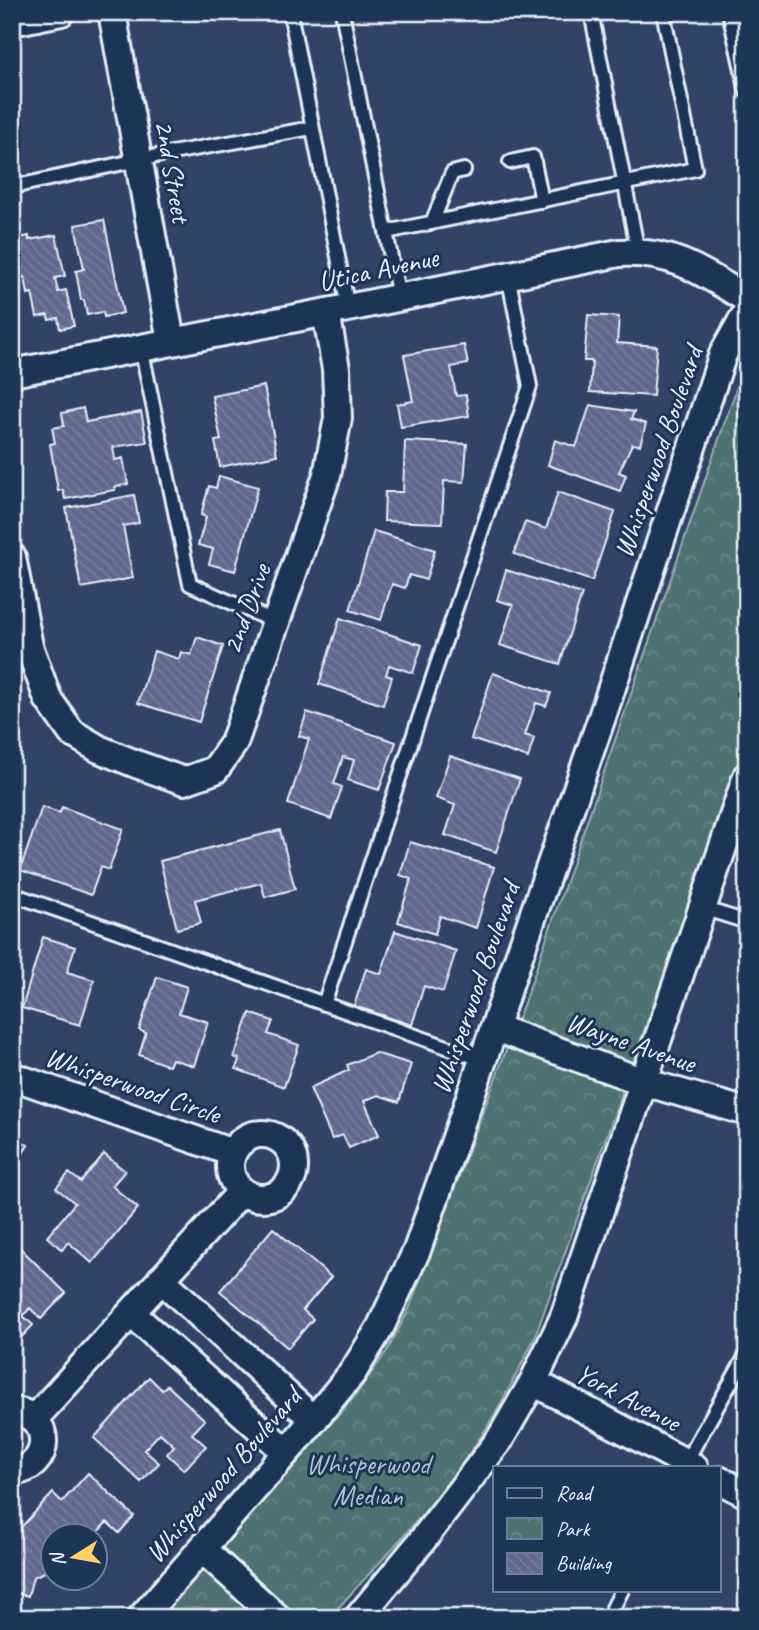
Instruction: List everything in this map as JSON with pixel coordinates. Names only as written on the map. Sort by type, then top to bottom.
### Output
[{"type":"street","points":[[26,18],[61,12]]},
{"type":"street","name":"2nd Street","points":[[112,12],[171,341]]},
{"type":"street","name":"Utica Avenue","points":[[12,373],[619,253],[638,252],[681,262],[747,299]]},
{"type":"street","name":"2nd Drive","points":[[12,557],[29,646],[48,699],[72,733],[99,749],[184,781],[215,770],[234,743],[327,475],[338,418],[337,310]]},
{"type":"street","name":"Whisperwood Boulevard","points":[[141,1618],[314,1420],[352,1372],[380,1328],[418,1250],[607,704],[723,354],[747,312]]},
{"type":"street","points":[[358,1618],[421,1542],[500,1439],[533,1382],[564,1317],[747,776]]},
{"type":"street","name":"Wayne Avenue","points":[[495,1028],[644,1083],[747,1112]]},
{"type":"street","name":"Whisperwood Circle","points":[[12,1076],[233,1153]]},
{"type":"street","name":"Whisperwood Circle","points":[[267,1134],[286,1144],[292,1153],[293,1174],[281,1192],[261,1198],[242,1191],[232,1173],[231,1163],[239,1144],[247,1138],[267,1134]]},
{"type":"street","points":[[12,1471],[28,1467],[41,1453],[44,1444],[40,1425],[23,1415],[131,1313],[242,1191]]},
{"type":"street","points":[[162,1279],[314,1420]]},
{"type":"street","points":[[131,1313],[286,1452]]},
{"type":"street","name":"York Avenue","points":[[533,1382],[688,1466]]},
{"type":"street","points":[[720,1480],[747,1494]]},
{"type":"street","points":[[202,1549],[278,1618]]},
{"type":"lane","points":[[290,12],[312,128],[337,310]]},
{"type":"lane","points":[[342,12],[399,297]]},
{"type":"lane","points":[[591,12],[638,252]]},
{"type":"lane","points":[[386,232],[695,169],[663,12]]},
{"type":"lane","points":[[729,12],[747,92]]},
{"type":"lane","points":[[12,187],[312,128]]},
{"type":"lane","points":[[510,162],[533,157],[542,201]]},
{"type":"lane","points":[[432,223],[452,173],[464,170]]},
{"type":"lane","points":[[324,1004],[530,386],[508,275]]},
{"type":"lane","points":[[141,347],[190,584],[275,622]]},
{"type":"lane","points":[[12,894],[484,1060]]},
{"type":"lane","points":[[702,908],[747,922]]},
{"type":"lane","points":[[688,1466],[747,1354]]},
{"type":"lane","points":[[608,1618],[621,1592]]},
{"type":"green space","name":"Whisperwood Median","points":[[747,358],[747,742],[535,1337],[474,1448],[415,1523],[329,1618],[159,1618],[352,1400],[387,1351],[409,1309],[528,992]]},
{"type":"building","points":[[104,220],[123,313],[104,317],[103,312],[87,315],[84,300],[81,300],[76,271],[84,269],[75,225]]},
{"type":"building","points":[[56,235],[65,276],[55,278],[58,292],[66,290],[74,326],[60,329],[58,318],[49,320],[48,315],[37,317],[32,293],[28,294],[25,277],[22,278],[14,239],[29,236],[29,240]]},
{"type":"building","points":[[588,315],[619,317],[617,343],[657,346],[653,396],[590,392],[592,361],[584,361]]},
{"type":"building","points":[[464,345],[468,364],[451,367],[456,396],[466,395],[469,416],[401,427],[397,404],[413,401],[404,355]]},
{"type":"building","points":[[264,386],[277,455],[220,467],[215,441],[221,440],[212,396]]},
{"type":"building","points":[[590,405],[634,412],[631,419],[646,424],[640,445],[632,444],[619,472],[626,475],[620,491],[548,465],[555,440],[576,447]]},
{"type":"building","points":[[83,408],[86,422],[141,412],[147,442],[113,447],[115,460],[123,458],[128,484],[115,487],[115,490],[65,499],[63,490],[58,491],[50,444],[55,443],[52,428],[64,426],[62,413]]},
{"type":"building","points":[[405,441],[467,444],[464,482],[444,481],[442,523],[384,521],[385,492],[403,492]]},
{"type":"building","points":[[219,476],[258,487],[235,571],[209,564],[213,549],[198,545],[206,517],[201,515],[209,486],[216,488]]},
{"type":"building","points":[[558,492],[615,512],[592,581],[514,554],[525,522],[546,529]]},
{"type":"building","points":[[134,495],[139,523],[123,526],[133,578],[81,588],[66,508]]},
{"type":"building","points":[[374,531],[435,550],[426,580],[409,575],[405,588],[392,584],[381,620],[350,610]]},
{"type":"building","points":[[506,570],[582,594],[560,664],[500,645],[513,605],[497,600]]},
{"type":"building","points":[[340,618],[422,645],[413,673],[389,665],[386,675],[392,677],[383,705],[319,684]]},
{"type":"building","points":[[197,637],[223,646],[199,722],[138,703],[154,651],[179,659],[181,652],[191,655]]},
{"type":"building","points":[[493,673],[551,693],[546,706],[536,703],[525,735],[534,738],[528,758],[471,739]]},
{"type":"building","points":[[307,712],[396,742],[379,790],[348,780],[354,760],[343,757],[334,784],[342,787],[331,819],[288,804],[309,739],[299,736]]},
{"type":"building","points":[[450,756],[520,779],[496,852],[445,835],[455,805],[436,798]]},
{"type":"building","points":[[42,807],[60,813],[62,807],[123,829],[109,870],[101,867],[91,895],[20,870]]},
{"type":"building","points":[[280,830],[295,889],[265,897],[261,883],[195,900],[201,923],[177,929],[160,861]]},
{"type":"building","points":[[410,842],[494,867],[476,928],[440,916],[435,934],[398,922],[411,879],[400,875]]},
{"type":"building","points":[[395,931],[456,951],[443,992],[424,986],[412,1025],[354,1006],[366,969],[381,974]]},
{"type":"building","points":[[43,937],[75,947],[67,972],[94,980],[80,1025],[22,1008]]},
{"type":"building","points":[[157,977],[187,987],[179,1013],[208,1022],[194,1066],[172,1059],[169,1066],[139,1055],[146,1033],[139,1030]]},
{"type":"building","points":[[250,1013],[273,1021],[268,1034],[299,1045],[284,1087],[236,1069],[239,1059],[234,1057]]},
{"type":"building","points":[[375,1053],[411,1064],[399,1102],[378,1095],[364,1101],[379,1135],[349,1148],[343,1135],[332,1139],[310,1088],[349,1070],[347,1065]]},
{"type":"building","points":[[12,1136],[28,1145],[14,1168],[12,1167]]},
{"type":"building","points":[[104,1154],[125,1171],[112,1186],[138,1208],[92,1263],[68,1242],[62,1250],[47,1237],[75,1203],[56,1188],[69,1173],[81,1182]]},
{"type":"building","points":[[273,1228],[331,1277],[303,1310],[313,1319],[288,1348],[220,1291]]},
{"type":"building","points":[[18,1246],[66,1293],[41,1319],[30,1308],[23,1316],[33,1325],[17,1342],[12,1337],[12,1253]]},
{"type":"building","points":[[149,1377],[162,1390],[167,1385],[205,1420],[192,1434],[206,1446],[184,1470],[167,1454],[174,1446],[160,1433],[144,1450],[159,1463],[141,1482],[94,1438]]},
{"type":"building","points":[[88,1473],[134,1516],[119,1533],[108,1522],[38,1522],[38,1575],[33,1577],[28,1596],[12,1592],[12,1537],[53,1493],[62,1502]]}]
